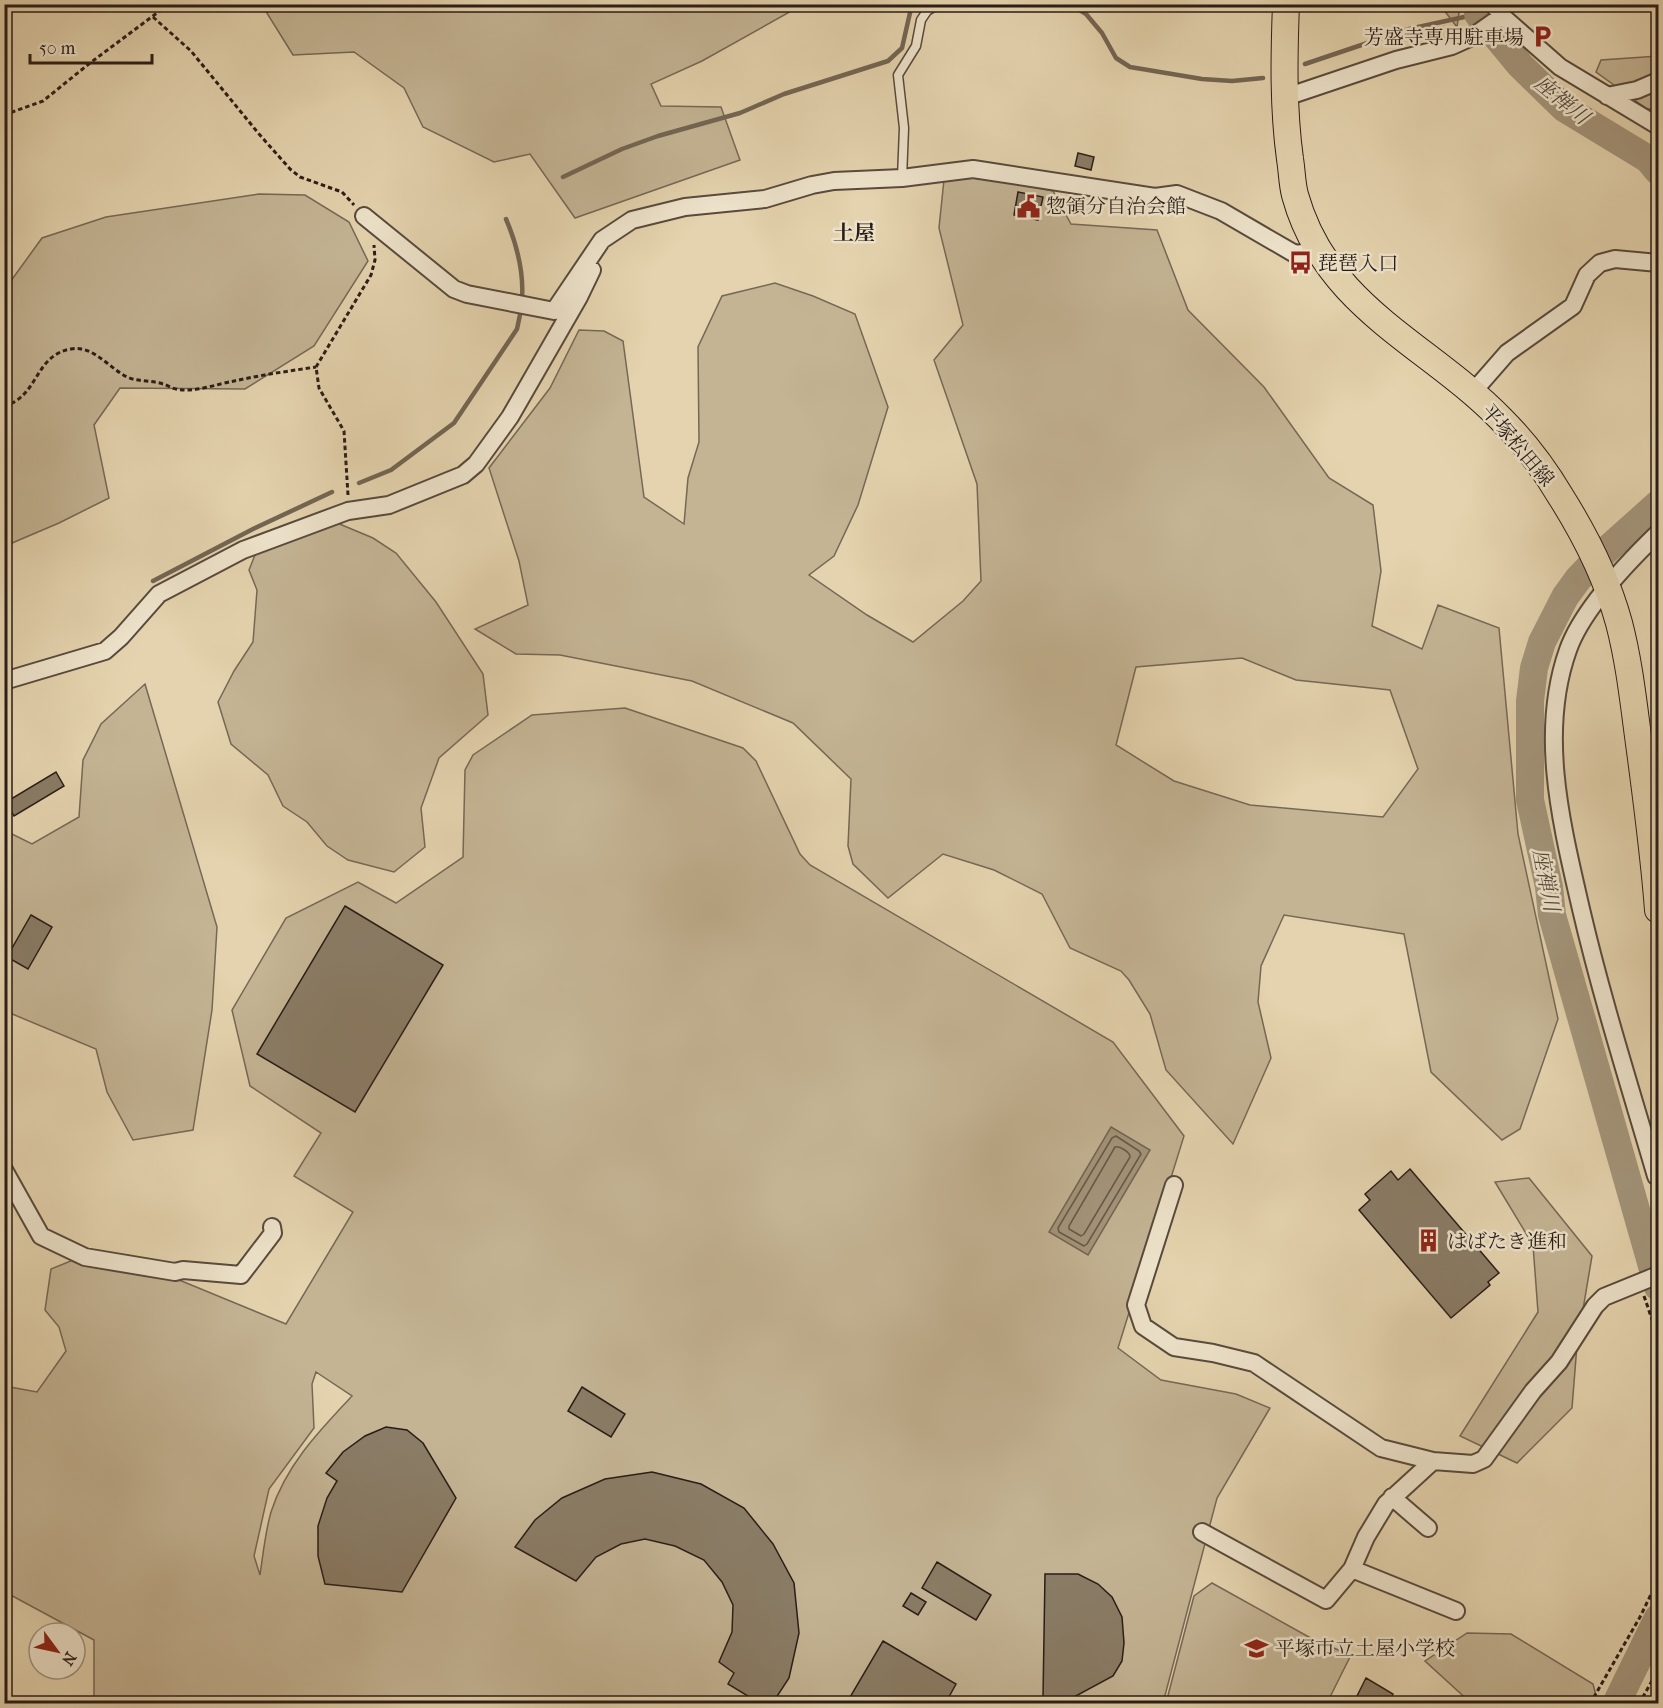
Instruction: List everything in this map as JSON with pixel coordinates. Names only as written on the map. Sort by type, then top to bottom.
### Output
[{"type":"main road","name":"平塚松田線","points":[[1286,4],[1284,58],[1287,139],[1295,194],[1307,229],[1319,251],[1341,283],[1366,308],[1502,419],[1538,463],[1561,496],[1587,542],[1606,587],[1628,662],[1659,910]]},
{"type":"street","points":[[1286,97],[1396,60],[1452,46],[1472,37],[1498,10],[1560,67],[1659,126]]},
{"type":"street","points":[[1607,96],[1637,90],[1659,81]]},
{"type":"street","points":[[364,216],[454,289],[467,294],[554,311],[602,240],[632,220],[685,207],[765,199],[834,181],[902,178],[973,169],[1155,197],[1177,194],[1221,211],[1295,254],[1319,251]]},
{"type":"street","points":[[4,681],[105,651],[121,638],[159,594],[243,550],[348,511],[388,505],[463,475],[476,464],[510,417],[579,297],[596,262],[621,227]]},
{"type":"street","points":[[1472,393],[1507,353],[1573,306],[1587,275],[1600,263],[1615,259],[1659,263]]},
{"type":"street","points":[[1659,533],[1606,587],[1581,622],[1568,649],[1559,680],[1554,724],[1556,786],[1571,864],[1598,980],[1656,1176],[1659,1176]]},
{"type":"street","points":[[4,1170],[41,1236],[85,1257],[176,1272],[183,1270],[241,1275],[273,1233],[272,1227]]},
{"type":"street","points":[[1173,1185],[1136,1305],[1143,1326],[1174,1347],[1254,1363],[1381,1448],[1433,1461],[1473,1464],[1484,1459],[1533,1391],[1559,1362],[1595,1306],[1604,1297],[1647,1279]]},
{"type":"street","points":[[1202,1532],[1326,1600],[1352,1569],[1366,1537],[1386,1503],[1433,1461]]},
{"type":"street","points":[[1392,1497],[1428,1528]]},
{"type":"street","points":[[1352,1569],[1456,1611]]},
{"type":"lane","points":[[902,178],[904,128],[898,75],[916,46],[921,20],[927,11],[938,4]]},
{"type":"path","points":[[4,115],[44,101],[90,63],[169,4]]},
{"type":"path","points":[[153,17],[191,51],[290,169],[300,177],[342,192],[364,216],[375,250],[371,275],[316,367],[320,388],[344,431],[348,511]]},
{"type":"path","points":[[4,406],[15,404],[24,397],[44,363],[51,357],[73,348],[84,350],[104,360],[127,377],[162,383],[178,389],[316,367]]},
{"type":"path","points":[[1647,1279],[1659,1337]]},
{"type":"path","points":[[1590,1704],[1659,1580]]},
{"type":"path","points":[[1639,1704],[1659,1670]]},
{"type":"shaded area","points":[[268,4],[802,5],[702,61],[651,84],[661,106],[721,107],[740,160],[575,218],[530,154],[494,162],[423,127],[404,88],[354,52],[293,55],[265,10]]},
{"type":"shaded area","points":[[1440,5],[1460,5],[1457,27]]},
{"type":"shaded area","points":[[1658,56],[1658,109],[1647,109],[1596,72],[1601,60]]},
{"type":"shaded area","points":[[945,170],[1053,191],[1071,224],[1157,230],[1188,310],[1264,387],[1329,478],[1373,505],[1381,571],[1372,626],[1422,649],[1438,605],[1499,628],[1518,834],[1558,1019],[1520,1129],[1502,1140],[1431,1072],[1404,934],[1284,915],[1261,966],[1258,1002],[1271,1058],[1233,1144],[1166,1070],[1150,1014],[1129,980],[1121,971],[1070,948],[1042,894],[994,870],[943,854],[888,898],[853,864],[848,846],[851,779],[793,723],[692,681],[560,655],[516,654],[475,629],[528,605],[519,561],[489,468],[550,388],[579,330],[604,331],[623,341],[644,497],[684,524],[688,478],[699,442],[698,347],[722,296],[775,283],[855,314],[888,407],[858,505],[834,556],[809,575],[867,615],[913,642],[963,601],[981,581],[977,484],[934,360],[963,325],[939,228]],"holes":[[[1242,658],[1296,680],[1390,690],[1418,769],[1383,817],[1250,805],[1174,781],[1116,745],[1136,667]]]},
{"type":"shaded area","points":[[259,194],[305,195],[349,222],[368,261],[314,346],[245,389],[120,388],[94,425],[109,498],[5,546],[5,289],[42,238],[106,217]]},
{"type":"shaded area","points":[[330,520],[373,538],[396,553],[436,602],[483,674],[488,715],[439,758],[421,808],[425,847],[394,872],[348,860],[327,846],[307,822],[283,806],[268,775],[231,744],[218,702],[253,642],[257,590],[249,570],[259,545]]},
{"type":"shaded area","points":[[145,684],[217,927],[212,1010],[193,1130],[133,1140],[107,1092],[96,1049],[5,1011],[4,830],[32,844],[79,817],[83,760],[101,724]]},
{"type":"shaded area","points":[[625,708],[743,748],[756,761],[800,854],[810,865],[1113,1042],[1184,1136],[1118,1348],[1161,1380],[1236,1394],[1270,1408],[1217,1498],[1163,1703],[94,1704],[94,1640],[87,1636],[87,1621],[59,1621],[5,1592],[4,1386],[37,1392],[66,1351],[59,1327],[45,1310],[51,1269],[78,1258],[167,1275],[286,1324],[353,1212],[294,1176],[321,1133],[250,1086],[232,1010],[286,918],[358,882],[396,903],[463,857],[465,770],[473,755],[532,715]],"holes":[[[316,1372],[352,1396],[316,1436],[285,1479],[277,1495],[271,1512],[260,1575],[254,1556],[269,1489],[314,1428],[312,1384]]]},
{"type":"shaded area","points":[[1529,1178],[1592,1256],[1577,1345],[1572,1408],[1517,1463],[1460,1436],[1538,1312],[1533,1245],[1495,1182]]},
{"type":"shaded area","name":"平塚市立土屋小学校","points":[[1212,1583],[1316,1641],[1351,1655],[1327,1703],[1166,1703],[1194,1596]]},
{"type":"shaded area","points":[[1467,1633],[1511,1634],[1593,1684],[1598,1703],[1471,1703],[1425,1661]]},
{"type":"water","points":[[1111,1127],[1150,1150],[1088,1255],[1049,1232]]},
{"type":"building","points":[[1078,153],[1094,157],[1091,170],[1075,166]]},
{"type":"building","name":"惣領分自治会館","points":[[1018,192],[1043,197],[1038,220],[1014,215]]},
{"type":"building","points":[[56,772],[64,786],[14,816],[6,802]]},
{"type":"building","points":[[345,906],[443,965],[355,1112],[257,1054]]},
{"type":"building","points":[[31,915],[52,927],[28,969],[7,957]]},
{"type":"building","name":"はばたき進和","points":[[1410,1169],[1499,1273],[1488,1282],[1490,1285],[1451,1318],[1359,1210],[1370,1200],[1365,1194],[1391,1171],[1398,1180]]},
{"type":"building","points":[[582,1387],[625,1414],[611,1437],[568,1411]]},
{"type":"building","points":[[386,1427],[407,1430],[423,1443],[456,1498],[402,1592],[325,1584],[318,1556],[318,1526],[327,1498],[337,1481],[326,1473],[343,1452],[365,1436]]},
{"type":"building","points":[[652,1472],[701,1484],[744,1508],[773,1544],[794,1583],[799,1633],[789,1678],[772,1704],[761,1704],[728,1684],[734,1673],[719,1662],[732,1632],[733,1605],[722,1582],[704,1560],[675,1546],[645,1539],[621,1544],[596,1557],[576,1581],[515,1547],[535,1520],[562,1498],[605,1479]]},
{"type":"building","points":[[937,1562],[991,1595],[976,1620],[922,1588]]},
{"type":"building","points":[[1045,1574],[1078,1574],[1098,1584],[1112,1597],[1122,1617],[1124,1643],[1122,1661],[1113,1676],[1074,1697],[1043,1697]]},
{"type":"building","points":[[911,1593],[926,1602],[918,1615],[903,1606]]},
{"type":"building","points":[[883,1641],[956,1684],[945,1704],[846,1704]]},
{"type":"building","points":[[1366,1678],[1393,1694],[1388,1704],[1353,1704]]},
{"type":"waterway","points":[[563,177],[622,149],[658,136],[740,113],[784,94],[888,61],[902,48],[912,4]]},
{"type":"waterway","points":[[1070,4],[1086,14],[1102,33],[1116,58],[1130,67],[1202,79],[1232,81],[1263,78]]},
{"type":"waterway","points":[[1305,64],[1409,29],[1478,14],[1478,4]]},
{"type":"waterway","name":"座禅川","points":[[1478,14],[1520,65],[1564,108],[1648,159],[1658,171]]},
{"type":"waterway","points":[[506,219],[519,258],[522,299]]},
{"type":"waterway","points":[[359,483],[391,470],[454,423],[517,329],[521,310]]},
{"type":"waterway","points":[[153,581],[253,529],[332,492]]},
{"type":"waterway","name":"座禅川","points":[[1658,504],[1601,555],[1578,579],[1565,597],[1542,642],[1534,668],[1530,701],[1530,800],[1549,887],[1552,915],[1658,1287]]},
{"type":"waterway","name":"座禅川","points":[[1616,1704],[1658,1618]]},
{"type":"place","name":"芳盛寺専用駐車場","points":[[1542,37]]},
{"type":"place","name":"惣領分自治会館","points":[[1028,206]]},
{"type":"place","name":"琵琶入口","points":[[1300,263]]},
{"type":"place","name":"はばたき進和","points":[[1429,1241]]},
{"type":"place","name":"平塚市立土屋小学校","points":[[1257,1648]]},
{"type":"district","name":"土屋","points":[[854,233]]}]
